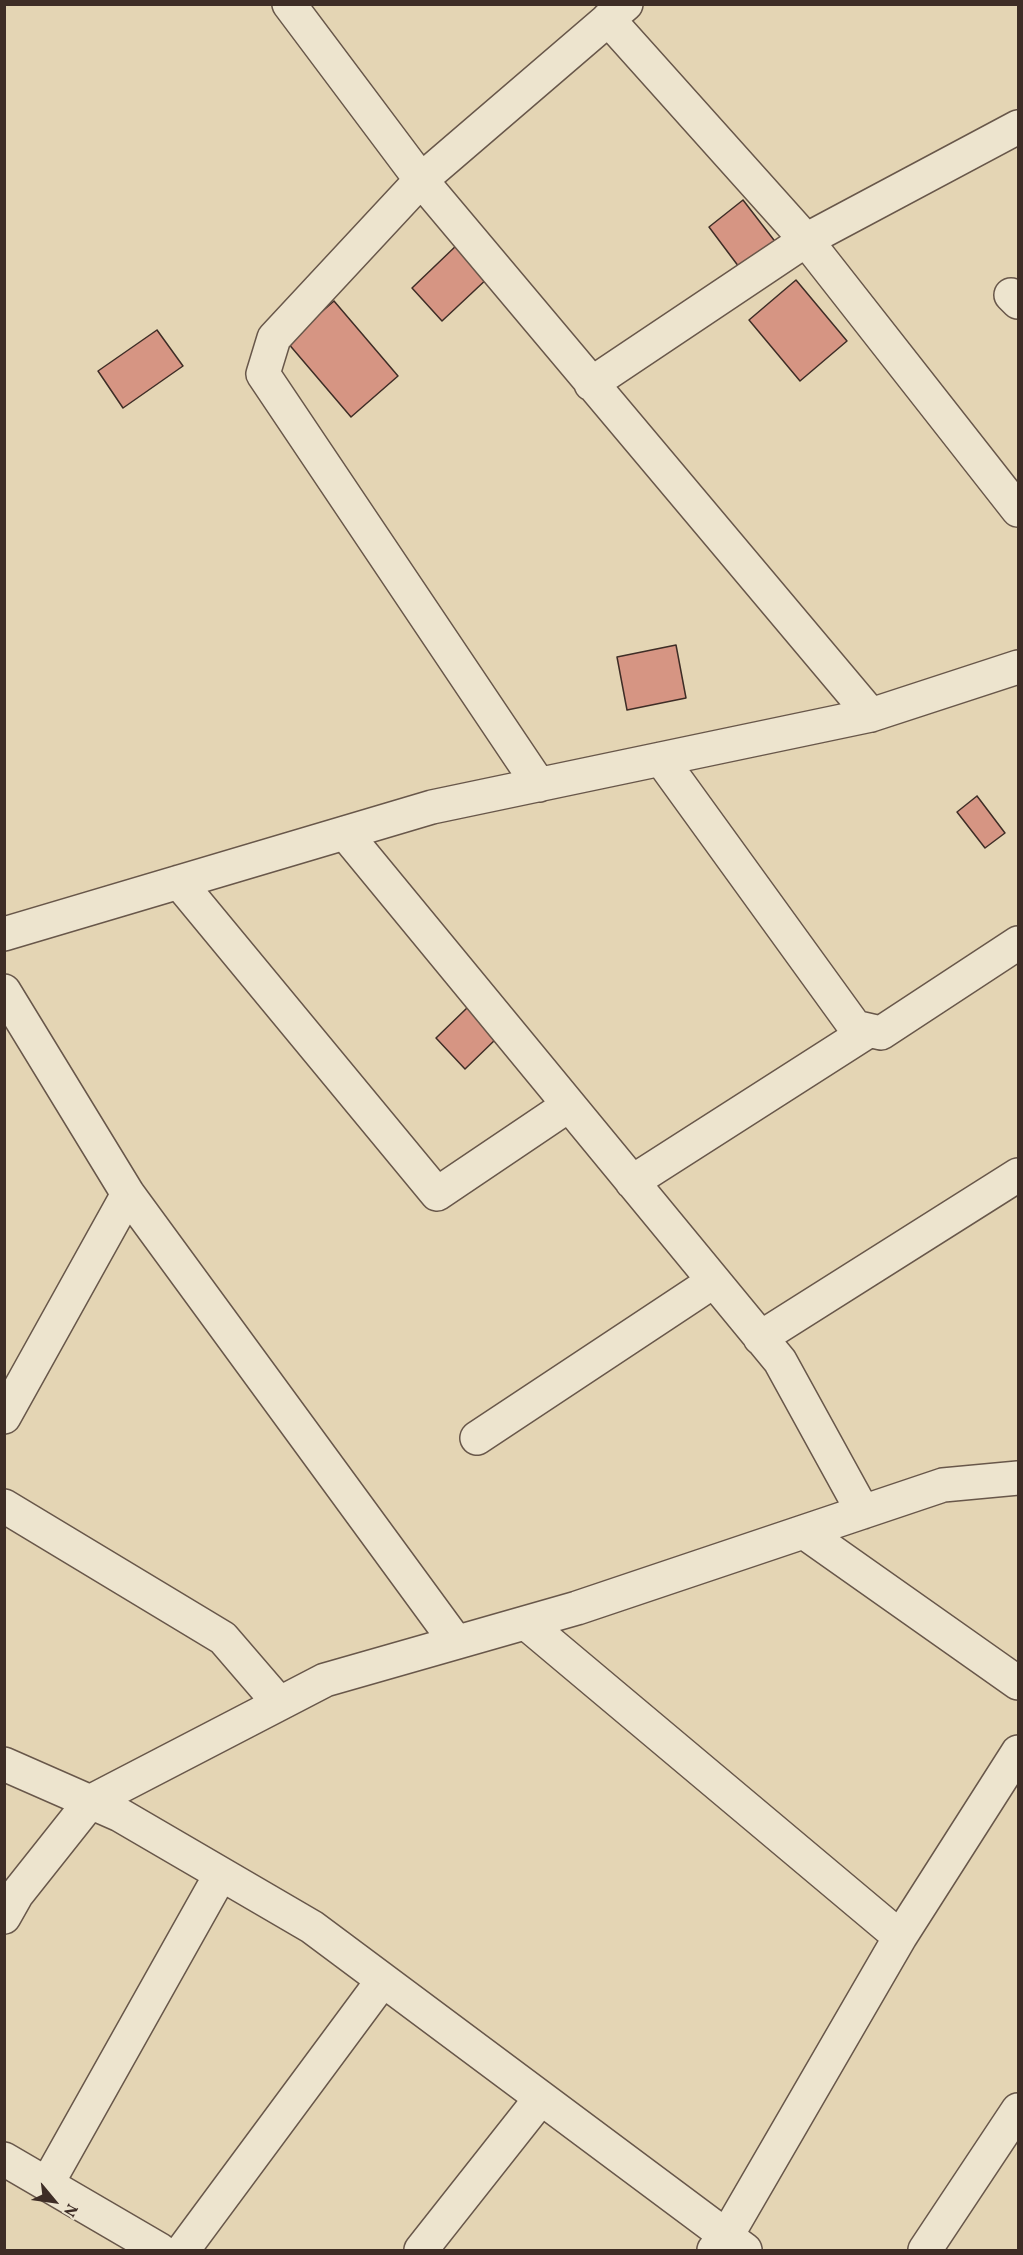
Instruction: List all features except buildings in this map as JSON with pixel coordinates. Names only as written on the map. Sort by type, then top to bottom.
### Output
[{"type":"street","points":[[289,4],[421,180],[872,715]]},
{"type":"street","points":[[539,785],[263,374],[274,338],[421,180],[617,12],[806,240],[1018,510]]},
{"type":"street","points":[[591,384],[806,240],[1018,127]]},
{"type":"street","points":[[4,934],[432,807],[872,715],[1018,667]]},
{"type":"street","points":[[661,759],[855,1027],[881,1033],[1018,943]]},
{"type":"street","points":[[345,833],[780,1361],[863,1512]]},
{"type":"street","points":[[179,882],[437,1194],[569,1105]]},
{"type":"street","points":[[4,991],[128,1194],[456,1642]]},
{"type":"street","points":[[632,1182],[868,1031]]},
{"type":"street","points":[[760,1338],[1018,1174]]},
{"type":"street","points":[[4,1417],[128,1194]]},
{"type":"street","points":[[477,1438],[714,1281]]},
{"type":"street","points":[[4,1917],[17,1894],[90,1802],[325,1680],[577,1608],[943,1485],[1018,1478]]},
{"type":"street","points":[[4,1506],[223,1638],[279,1703]]},
{"type":"street","points":[[804,1532],[1018,1683]]},
{"type":"street","points":[[526,1623],[900,1937]]},
{"type":"street","points":[[4,1764],[120,1815],[312,1927],[541,2098],[728,2246],[900,1937],[1018,1752]]},
{"type":"street","points":[[47,2184],[221,1874]]},
{"type":"street","points":[[183,2250],[383,1980]]},
{"type":"street","points":[[421,2250],[541,2098]]},
{"type":"street","points":[[925,2250],[1018,2110]]},
{"type":"street","points":[[4,2159],[143,2246]]}]
